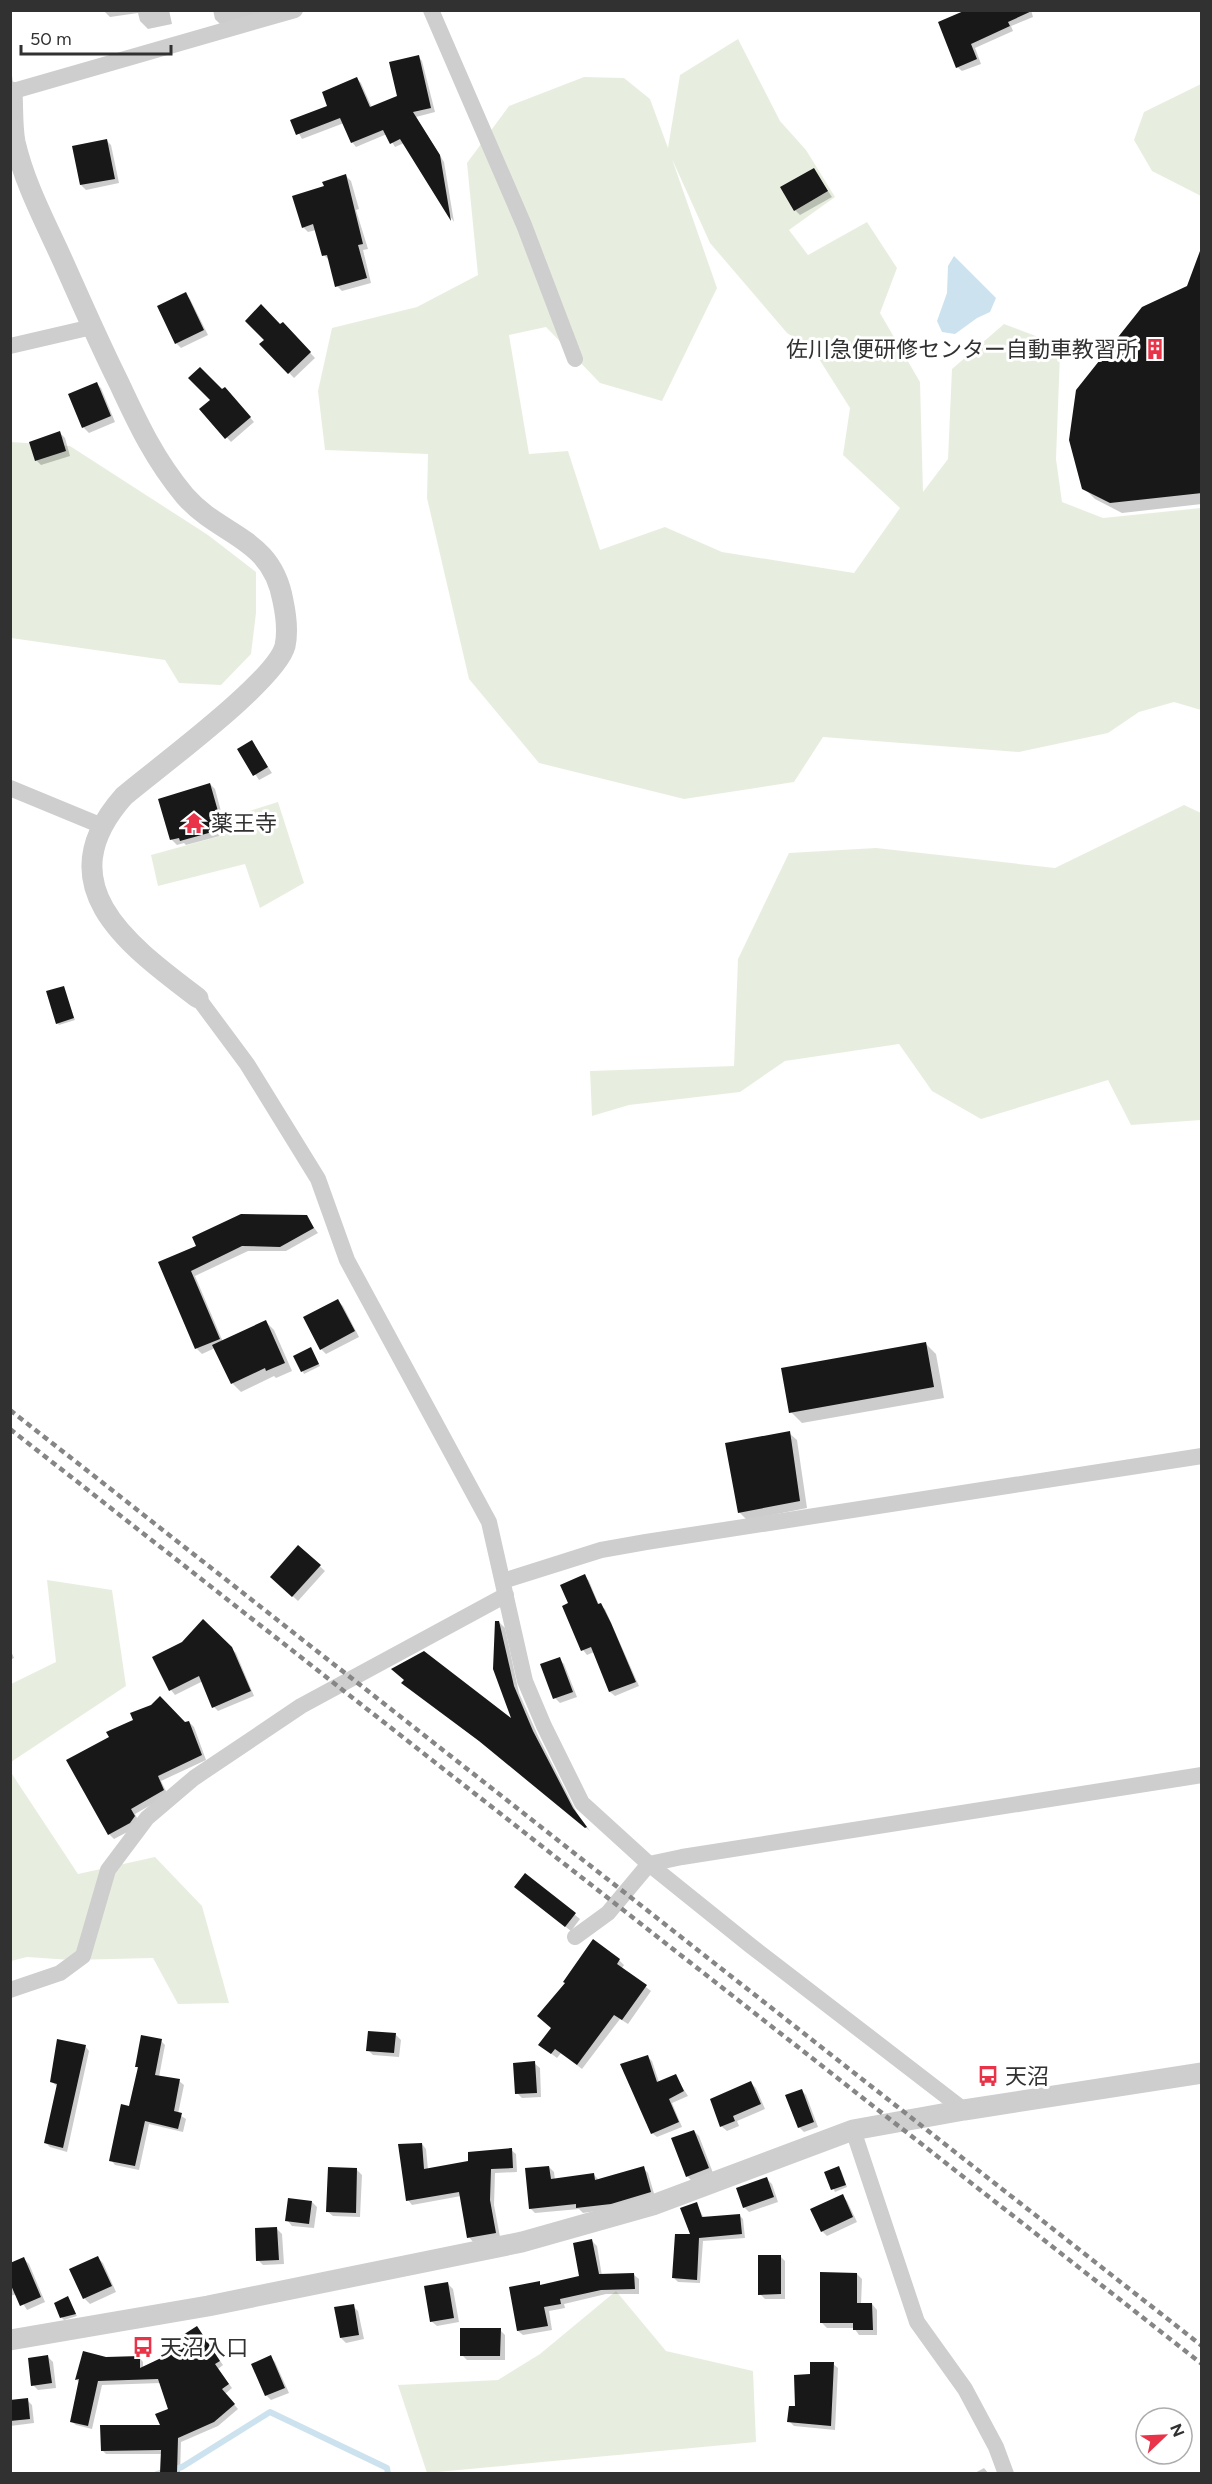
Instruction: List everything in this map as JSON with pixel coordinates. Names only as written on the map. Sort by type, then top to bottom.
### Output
[{"type":"street","points":[[295,10],[11,92],[15,140],[25,176],[92,327],[150,449],[186,497],[216,523],[252,545],[270,564],[282,591],[286,616],[285,646],[274,668],[248,693],[124,796],[112,810],[102,826],[93,854],[93,883],[103,910],[122,934],[166,974],[198,998],[247,1064],[318,1179],[347,1260],[489,1522],[525,1681],[544,1726],[582,1803],[649,1864],[750,1947],[964,2110]]},
{"type":"street","points":[[431,10],[524,225],[575,359]]},
{"type":"street","points":[[10,346],[92,327]]},
{"type":"street","points":[[10,788],[102,826]]},
{"type":"street","points":[[10,1990],[60,1973],[83,1956],[108,1870],[147,1818],[194,1778],[301,1706],[504,1588],[601,1550],[1202,1456]]},
{"type":"street","points":[[575,1937],[608,1913],[649,1864],[1202,1774]]},
{"type":"street","points":[[10,2340],[208,2306],[522,2242],[653,2205],[853,2130],[964,2110],[1202,2073]]},
{"type":"street","points":[[853,2130],[917,2322],[964,2390],[996,2447],[1006,2474]]},
{"type":"green space","points":[[738,39],[780,121],[806,150],[835,197],[789,230],[808,255],[867,222],[897,268],[880,313],[920,382],[923,492],[948,459],[952,369],[1004,324],[1046,340],[1060,354],[1056,459],[1062,502],[1103,518],[1201,508],[1201,710],[1174,702],[1139,712],[1108,733],[1019,752],[823,737],[794,782],[684,799],[539,763],[469,679],[427,498],[428,454],[325,450],[318,391],[332,328],[417,307],[478,275],[467,163],[509,106],[584,77],[624,78],[650,99],[668,148],[680,75]],"holes":[[[672,159],[710,243],[787,333],[814,351],[850,408],[843,455],[900,508],[854,573],[722,552],[665,527],[600,550],[568,451],[529,454],[509,335],[546,327],[600,383],[662,401],[717,288]]]},
{"type":"green space","points":[[1201,84],[1201,196],[1152,171],[1134,140],[1144,112]]},
{"type":"green space","points":[[11,442],[70,446],[208,535],[256,572],[256,613],[251,654],[221,685],[179,683],[165,660],[11,638]]},
{"type":"green space","points":[[278,802],[304,883],[260,908],[245,864],[158,886],[151,855],[235,832],[230,817]]},
{"type":"green space","points":[[1184,805],[1201,813],[1201,1120],[1131,1125],[1108,1080],[981,1119],[932,1091],[899,1044],[785,1061],[740,1092],[629,1105],[592,1116],[590,1071],[734,1066],[738,959],[789,853],[876,848],[1055,868]]},
{"type":"green space","points":[[47,1580],[112,1590],[126,1686],[11,1762],[11,1684],[56,1662]]},
{"type":"green space","points":[[10,1771],[78,1874],[155,1857],[202,1906],[229,2003],[178,2004],[153,1958],[71,1960],[27,1957],[11,1961]]},
{"type":"green space","points":[[616,2291],[666,2351],[753,2371],[756,2442],[427,2473],[398,2385],[498,2380],[540,2354]]},
{"type":"water","points":[[954,256],[996,298],[990,312],[977,318],[955,334],[942,332],[937,321],[947,293],[948,266]]},
{"type":"building","points":[[966,10],[1034,10],[1008,22],[1010,26],[971,44],[977,59],[956,68],[938,22]]},
{"type":"building","points":[[419,55],[431,108],[413,112],[440,155],[451,221],[400,139],[390,144],[383,130],[351,143],[340,118],[296,135],[290,120],[327,106],[322,92],[357,77],[370,107],[397,96],[389,62]]},
{"type":"building","points":[[107,139],[115,179],[80,185],[72,146]]},
{"type":"building","points":[[814,168],[828,191],[794,211],[780,187]]},
{"type":"building","points":[[346,174],[363,244],[358,245],[367,278],[335,287],[327,255],[322,256],[313,224],[302,228],[292,196],[324,186],[322,182]]},
{"type":"building","name":"佐川急便研修センター自動車教習所","points":[[1200,251],[1202,493],[1110,503],[1082,489],[1069,440],[1076,390],[1142,307],[1187,286]]},
{"type":"building","points":[[186,292],[204,330],[175,344],[157,306]]},
{"type":"building","points":[[261,304],[280,324],[283,322],[311,352],[288,374],[259,344],[264,340],[245,321]]},
{"type":"building","points":[[200,367],[222,389],[225,387],[251,417],[225,439],[199,409],[210,400],[188,378]]},
{"type":"building","points":[[97,382],[111,416],[82,428],[68,394]]},
{"type":"building","points":[[60,431],[66,451],[35,461],[29,442]]},
{"type":"building","points":[[252,740],[268,767],[253,776],[237,749]]},
{"type":"building","name":"薬王寺","points":[[210,783],[223,829],[180,841],[179,838],[170,840],[158,799]]},
{"type":"building","points":[[64,986],[74,1018],[56,1024],[46,991]]},
{"type":"building","points":[[241,1214],[307,1215],[314,1228],[280,1247],[242,1246],[191,1271],[220,1339],[195,1349],[158,1262],[196,1246],[192,1237]]},
{"type":"building","points":[[338,1299],[355,1331],[320,1350],[303,1317]]},
{"type":"building","points":[[266,1320],[285,1363],[266,1371],[265,1368],[231,1384],[212,1345]]},
{"type":"building","points":[[926,1342],[934,1387],[789,1413],[781,1368]]},
{"type":"building","points":[[311,1347],[319,1364],[301,1372],[293,1356]]},
{"type":"building","points":[[790,1431],[800,1501],[738,1513],[725,1443]]},
{"type":"building","points":[[298,1545],[321,1565],[292,1597],[270,1577]]},
{"type":"building","points":[[585,1574],[598,1604],[601,1603],[611,1623],[636,1682],[609,1692],[591,1647],[581,1651],[562,1606],[568,1603],[560,1585]]},
{"type":"building","points":[[203,1619],[232,1647],[251,1691],[212,1708],[199,1676],[169,1691],[152,1657],[182,1642]]},
{"type":"building","points":[[495,1621],[499,1621],[514,1686],[533,1731],[573,1808],[587,1827],[585,1828],[479,1741],[401,1683],[404,1680],[391,1669],[424,1651],[511,1718],[493,1669]]},
{"type":"building","points":[[560,1657],[573,1692],[553,1699],[540,1664]]},
{"type":"building","points":[[160,1696],[185,1722],[189,1721],[202,1755],[158,1776],[164,1790],[131,1809],[135,1816],[130,1823],[108,1835],[66,1760],[109,1737],[106,1732],[133,1720],[130,1713],[151,1705]]},
{"type":"building","points":[[525,1873],[576,1913],[565,1927],[514,1887]]},
{"type":"building","points":[[593,1939],[620,1959],[617,1964],[647,1985],[622,2020],[614,2015],[577,2065],[555,2049],[551,2054],[538,2045],[551,2028],[537,2016],[565,1983],[563,1982]]},
{"type":"building","points":[[368,2031],[396,2033],[394,2053],[366,2051]]},
{"type":"building","points":[[141,2035],[162,2039],[155,2075],[180,2079],[174,2111],[182,2113],[178,2129],[145,2121],[135,2166],[109,2161],[121,2104],[129,2106],[138,2067],[135,2067]]},
{"type":"building","points":[[57,2039],[86,2045],[63,2148],[44,2143],[57,2084],[50,2082]]},
{"type":"building","points":[[648,2055],[657,2082],[676,2074],[684,2091],[669,2099],[679,2122],[651,2134],[620,2064]]},
{"type":"building","points":[[535,2061],[537,2093],[515,2094],[513,2063]]},
{"type":"building","points":[[751,2081],[761,2104],[733,2116],[735,2121],[720,2127],[710,2099]]},
{"type":"building","points":[[802,2089],[814,2122],[798,2128],[785,2095]]},
{"type":"building","points":[[694,2130],[709,2168],[686,2177],[671,2138]]},
{"type":"building","points":[[422,2143],[424,2169],[468,2161],[468,2152],[512,2148],[513,2168],[491,2169],[490,2200],[496,2233],[467,2238],[459,2192],[406,2201],[398,2144]]},
{"type":"building","points":[[549,2166],[551,2179],[594,2173],[595,2180],[644,2166],[651,2192],[611,2204],[576,2208],[576,2204],[529,2209],[525,2168]]},
{"type":"building","points":[[839,2166],[846,2185],[831,2190],[824,2172]]},
{"type":"building","points":[[328,2167],[357,2168],[356,2213],[326,2212]]},
{"type":"building","points":[[767,2177],[774,2197],[743,2208],[736,2188]]},
{"type":"building","points":[[843,2194],[853,2217],[821,2232],[810,2209]]},
{"type":"building","points":[[288,2198],[312,2201],[309,2224],[285,2221]]},
{"type":"building","points":[[697,2202],[702,2217],[740,2214],[742,2234],[699,2238],[697,2280],[672,2278],[675,2234],[690,2234],[680,2208]]},
{"type":"building","points":[[277,2227],[279,2260],[256,2261],[255,2228]]},
{"type":"building","points":[[592,2239],[599,2274],[634,2273],[635,2289],[601,2290],[560,2299],[561,2304],[544,2307],[548,2326],[517,2331],[509,2287],[540,2281],[540,2285],[579,2276],[573,2243]]},
{"type":"building","points":[[758,2255],[781,2255],[781,2294],[758,2295]]},
{"type":"building","points":[[98,2256],[112,2286],[83,2299],[69,2269]]},
{"type":"building","points":[[24,2257],[41,2297],[20,2306],[10,2283],[10,2263]]},
{"type":"building","points":[[820,2272],[857,2273],[857,2303],[872,2303],[873,2330],[853,2330],[853,2323],[820,2323]]},
{"type":"building","points":[[448,2282],[454,2318],[430,2322],[424,2286]]},
{"type":"building","points":[[68,2296],[76,2314],[60,2318],[54,2303]]},
{"type":"building","points":[[354,2304],[359,2335],[340,2338],[334,2307]]},
{"type":"building","points":[[197,2326],[220,2361],[215,2364],[229,2384],[222,2389],[235,2404],[214,2422],[178,2438],[177,2473],[160,2473],[161,2450],[101,2451],[100,2425],[160,2425],[155,2414],[168,2409],[158,2379],[98,2381],[88,2426],[70,2422],[79,2379],[75,2380],[83,2351],[106,2357],[140,2356],[140,2368],[180,2349],[175,2340]]},
{"type":"building","points":[[460,2328],[501,2328],[500,2356],[460,2356]]},
{"type":"building","points":[[48,2355],[52,2383],[31,2386],[28,2358]]},
{"type":"building","points":[[271,2355],[285,2388],[265,2396],[251,2364]]},
{"type":"building","points":[[810,2362],[834,2362],[831,2426],[787,2422],[789,2406],[795,2406],[794,2375],[810,2374]]},
{"type":"building","points":[[28,2398],[30,2419],[10,2421],[10,2400]]},
{"type":"waterway","points":[[157,2474],[182,2467],[270,2412],[387,2468],[388,2474]]},
{"type":"railway","points":[[10,1410],[1202,2346]]},
{"type":"railway","points":[[10,1429],[1202,2364]]},
{"type":"place","name":"佐川急便研修センター自動車教習所","points":[[1155,349]]},
{"type":"place","name":"薬王寺","points":[[194,823]]},
{"type":"place","name":"天沼","points":[[988,2076]]},
{"type":"place","name":"天沼入口","points":[[143,2347]]}]
